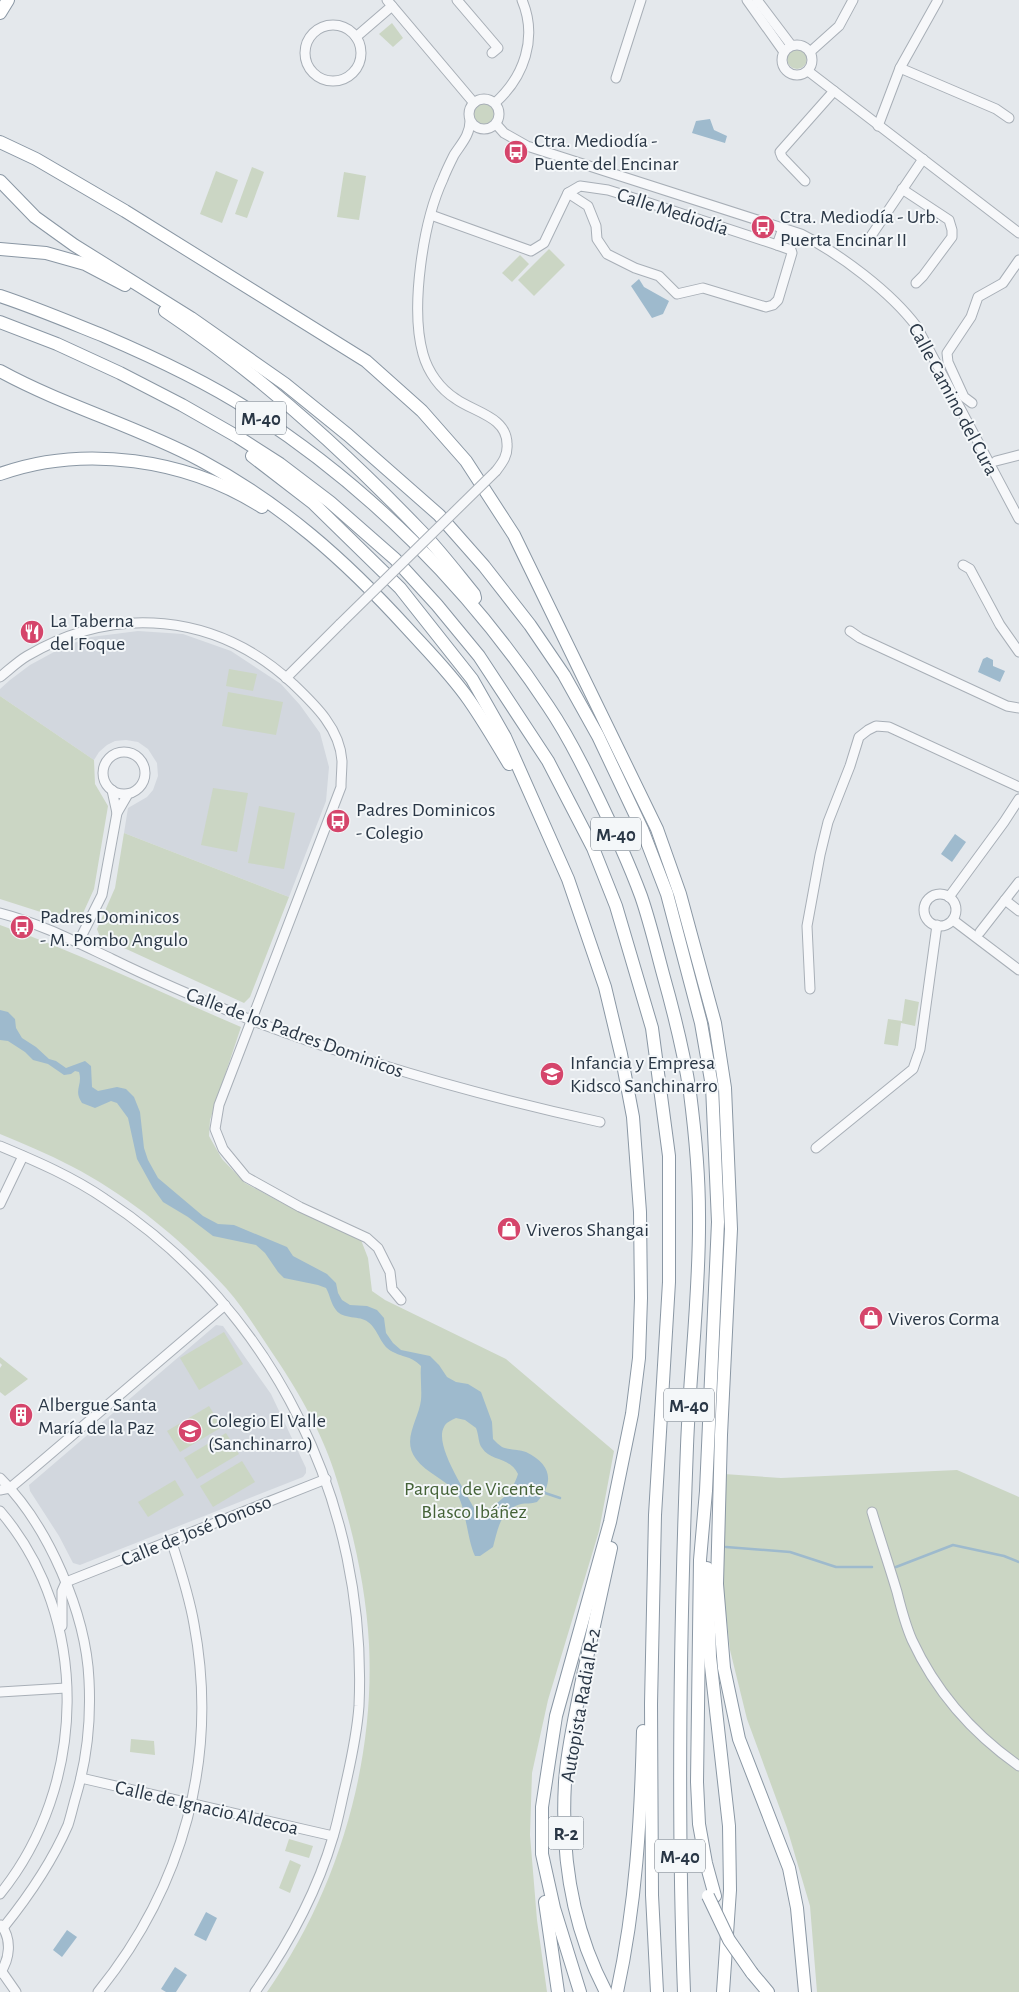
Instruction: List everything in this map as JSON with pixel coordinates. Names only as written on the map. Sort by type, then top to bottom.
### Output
[{"type":"highway","points":[[0,13],[8,0]]},
{"type":"highway","points":[[0,142],[36,159],[124,211],[366,361],[422,412],[466,461],[514,535],[657,829],[680,894],[715,1023],[724,1088],[731,1229],[721,1435],[717,1584],[724,1668],[740,1739],[789,1868],[797,1908],[806,1992]]},
{"type":"highway","points":[[0,181],[35,217],[74,245],[191,318],[285,384],[348,434],[439,515],[484,566],[530,625],[564,675],[598,736],[642,829],[666,894],[701,1023],[712,1086],[718,1222],[706,1491],[700,1560],[697,1782],[699,1824],[712,1896]]},
{"type":"highway","points":[[0,249],[46,253],[85,264],[130,288],[184,324],[274,393],[336,448],[419,529],[474,594],[476,608]]},
{"type":"highway","name":"M-40","points":[[0,296],[40,309],[151,356],[246,408],[297,443],[348,483],[413,542],[476,608],[549,707],[576,754],[616,835],[643,900],[676,1022],[690,1090],[696,1150],[699,1213],[697,1284],[687,1448],[680,1720],[680,1891],[684,1992]]},
{"type":"highway","name":"M-40","points":[[0,322],[120,373],[182,405],[280,464],[330,502],[395,559],[437,605],[479,656],[548,761],[593,848],[616,906],[652,1028],[669,1156],[669,1282],[655,1516],[651,1704],[652,1895],[657,1992]]},
{"type":"highway","points":[[0,371],[24,384],[152,436],[200,460],[247,486],[288,516],[365,582],[425,647],[468,698],[529,795]]},
{"type":"highway","points":[[182,405],[191,417],[263,463],[313,503],[400,588],[472,679],[505,738],[568,879],[605,987],[633,1117],[640,1212],[641,1298],[639,1358],[632,1414],[610,1522],[556,1716],[542,1807],[542,1854],[545,1897],[558,1992]]},
{"type":"highway","points":[[0,474],[18,468],[64,461],[103,459],[147,462],[198,476],[250,499],[327,548]]},
{"type":"highway","name":"Autopista Radial R-2","points":[[606,1992],[599,1979],[578,1922],[569,1886],[565,1782],[576,1710],[630,1462],[632,1414]]},
{"type":"highway","points":[[706,1491],[710,1657],[729,1826],[730,1890],[723,1992]]},
{"type":"highway","points":[[617,1992],[635,1891],[641,1812],[643,1724],[651,1704]]},
{"type":"highway","points":[[680,1720],[694,1840],[712,1896],[729,1940],[768,1992]]},
{"type":"highway","points":[[542,1854],[554,1908],[580,1992]]},
{"type":"street","points":[[457,0],[498,48],[492,53]]},
{"type":"street","points":[[495,103],[513,83],[526,57],[529,40],[528,21],[522,0]]},
{"type":"street","points":[[616,78],[641,0]]},
{"type":"street","points":[[747,0],[788,49]]},
{"type":"street","points":[[757,0],[788,49]]},
{"type":"street","points":[[810,52],[839,26],[853,0]]},
{"type":"street","points":[[878,126],[900,68],[938,0]]},
{"type":"street","points":[[356,37],[389,3],[474,103]]},
{"type":"street","points":[[333,25],[342,26],[356,37],[362,54],[360,64],[355,72],[347,78],[329,81],[320,78],[307,64],[306,46],[316,31],[333,25]]},
{"type":"street","points":[[800,44],[810,52],[813,62],[808,71],[801,75],[792,75],[785,70],[781,63],[782,54],[800,44]]},
{"type":"street","points":[[900,68],[996,109],[1008,118]]},
{"type":"street","points":[[808,71],[1019,233]]},
{"type":"street","points":[[805,181],[782,158],[780,152],[834,91]]},
{"type":"street","points":[[467,136],[470,108],[474,103],[484,99],[495,103],[500,114],[496,124],[485,130],[478,128],[470,121]]},
{"type":"street","name":"Calle Camino del Cura","points":[[496,124],[504,133],[527,146],[801,234],[815,241],[851,266],[905,310],[918,327],[1019,519]]},
{"type":"street","points":[[286,678],[496,471],[506,456],[507,439],[504,430],[498,423],[456,400],[436,380],[423,355],[418,324],[421,260],[430,215],[442,181],[454,156],[467,136],[478,128]]},
{"type":"street","points":[[869,239],[923,158]]},
{"type":"street","name":"Calle Mediodía","points":[[580,186],[608,190],[778,245],[791,250],[792,253],[778,300],[773,305],[766,307],[703,288],[677,294],[659,276],[635,268],[607,254],[597,239],[596,226],[588,206],[568,194],[580,186]]},
{"type":"street","points":[[902,189],[949,220],[952,230],[952,237],[916,284]]},
{"type":"street","points":[[430,215],[531,251],[544,243],[568,194]]},
{"type":"street","points":[[778,245],[783,228]]},
{"type":"street","points":[[972,402],[964,397],[948,362],[947,353],[971,317],[978,297],[1003,283],[1019,260]]},
{"type":"street","points":[[996,461],[1019,455]]},
{"type":"street","points":[[963,565],[970,570],[1000,625],[1019,652]]},
{"type":"street","points":[[0,677],[25,657],[61,638],[87,629],[117,623],[173,624],[215,634],[262,659],[286,678],[322,713],[337,741],[342,760],[341,787],[219,1105],[215,1129],[223,1149],[246,1177],[300,1207],[367,1238],[378,1248],[390,1272],[392,1289],[401,1300]]},
{"type":"street","points":[[850,631],[860,638],[1007,706],[1019,708]]},
{"type":"street","points":[[810,989],[807,926],[820,855],[828,822],[859,737],[876,726],[889,727],[1019,787]]},
{"type":"street","points":[[127,752],[136,755],[142,762],[145,770],[145,778],[141,786],[128,794],[120,794],[112,790],[104,781],[103,772],[111,757],[127,752]]},
{"type":"street","points":[[78,943],[102,895],[116,813],[112,790]]},
{"type":"street","points":[[116,813],[128,794]]},
{"type":"street","points":[[950,897],[1019,799]]},
{"type":"street","points":[[980,932],[1019,882]]},
{"type":"street","points":[[943,894],[950,897],[956,908],[953,920],[946,925],[931,923],[924,911],[930,898],[943,894]]},
{"type":"street","points":[[1005,900],[1019,911]]},
{"type":"street","name":"Calle de los Padres Dominicos","points":[[0,912],[44,928],[146,976],[251,1020],[406,1073],[600,1122]]},
{"type":"street","points":[[953,920],[1019,970]]},
{"type":"street","points":[[816,1148],[913,1070],[920,1049],[937,925]]},
{"type":"street","points":[[0,1146],[63,1174],[105,1198],[168,1246],[200,1277],[259,1348],[278,1379],[299,1417],[326,1478],[333,1499],[350,1568],[355,1598],[359,1708],[350,1764],[333,1836],[304,1909],[282,1951],[255,1992]]},
{"type":"street","points":[[0,1204],[23,1156]]},
{"type":"street","points":[[0,1490],[10,1488],[225,1305]]},
{"type":"street","points":[[0,1478],[10,1488],[39,1529],[66,1582],[80,1622],[89,1678],[89,1726],[81,1778],[68,1825],[25,1902],[2,1926],[8,1939],[8,1950],[1,1972],[16,1992]]},
{"type":"street","name":"Calle de José Donoso","points":[[66,1582],[326,1478]]},
{"type":"street","points":[[0,1511],[14,1527],[37,1567],[54,1610],[65,1655]]},
{"type":"street","points":[[872,1512],[902,1614],[927,1669],[944,1697],[964,1721],[995,1750],[1019,1766]]},
{"type":"street","points":[[98,1992],[136,1940],[151,1912],[179,1849],[191,1803],[200,1743],[201,1677],[194,1623],[186,1587],[171,1540]]},
{"type":"street","points":[[0,1894],[12,1879],[33,1845],[50,1808],[61,1769],[67,1729],[62,1591],[66,1582]]},
{"type":"street","points":[[0,1692],[66,1688]]},
{"type":"street","name":"Calle de Ignacio Aldecoa","points":[[81,1778],[333,1836]]},
{"type":"shaded area","points":[[138,631],[183,634],[231,651],[281,684],[300,705],[320,733],[329,767],[326,801],[289,897],[124,833],[128,808],[147,797],[153,790],[158,776],[157,763],[148,749],[138,742],[115,741],[99,752],[94,760],[0,696],[0,689],[10,680],[30,665],[65,646],[91,637]]},
{"type":"shaded area","name":"Colegio El Valle (Sanchinarro)","points":[[216,1325],[223,1326],[271,1394],[306,1468],[306,1473],[303,1477],[80,1565],[73,1563],[59,1536],[30,1491],[29,1485]]},
{"type":"green space","points":[[392,23],[403,38],[393,47],[379,34]]},
{"type":"green space","points":[[793,49],[801,49],[807,55],[807,63],[801,69],[793,69],[787,63],[787,55]]},
{"type":"green space","points":[[484,103],[492,106],[495,114],[492,122],[484,125],[476,122],[473,114],[476,106]]},
{"type":"green space","points":[[252,167],[264,172],[247,218],[235,214]]},
{"type":"green space","points":[[216,171],[238,180],[222,223],[200,214]]},
{"type":"green space","points":[[344,172],[366,176],[359,220],[337,217]]},
{"type":"green space","points":[[549,249],[565,265],[534,296],[518,280]]},
{"type":"green space","points":[[520,255],[529,264],[512,282],[502,273]]},
{"type":"green space","points":[[229,669],[257,674],[253,691],[226,686]]},
{"type":"green space","points":[[228,692],[283,702],[276,735],[222,726]]},
{"type":"green space","points":[[0,696],[94,760],[95,784],[108,806],[94,889],[79,922],[75,923],[0,899]]},
{"type":"green space","points":[[213,788],[248,793],[237,852],[201,845]]},
{"type":"green space","points":[[259,806],[295,813],[284,869],[248,863]]},
{"type":"green space","points":[[124,833],[289,897],[250,997],[244,1003],[100,937],[97,929],[115,888]]},
{"type":"green space","name":"Parque de Vicente Blasco Ibáñez","points":[[0,925],[91,961],[241,1027],[210,1120],[209,1136],[222,1159],[245,1183],[284,1204],[361,1240],[368,1258],[372,1291],[385,1300],[506,1359],[614,1451],[599,1531],[548,1700],[532,1773],[530,1835],[537,1920],[547,1992],[267,1992],[292,1953],[313,1913],[332,1870],[358,1781],[365,1736],[369,1690],[369,1644],[365,1600],[347,1513],[329,1456],[315,1424],[280,1365],[244,1311],[226,1288],[173,1236],[114,1191],[36,1149],[0,1134]]},
{"type":"green space","points":[[905,999],[919,1002],[915,1026],[901,1023],[898,1046],[884,1044],[888,1019],[902,1021]]},
{"type":"green space","points":[[224,1332],[243,1364],[199,1390],[180,1358]]},
{"type":"green space","points":[[0,1357],[28,1379],[5,1396],[0,1392],[0,1368],[2,1365]]},
{"type":"green space","points":[[209,1406],[222,1427],[180,1452],[167,1431]]},
{"type":"green space","points":[[226,1433],[239,1454],[197,1479],[184,1458]]},
{"type":"green space","points":[[242,1461],[255,1482],[213,1507],[200,1486]]},
{"type":"green space","points":[[957,1470],[1019,1497],[1019,1992],[817,1992],[810,1906],[787,1828],[747,1719],[730,1650],[721,1567],[724,1474],[781,1478]]},
{"type":"green space","points":[[175,1480],[184,1495],[148,1517],[138,1502]]},
{"type":"green space","points":[[131,1739],[154,1741],[155,1755],[130,1752]]},
{"type":"green space","points":[[289,1839],[313,1846],[309,1858],[285,1851]]},
{"type":"green space","points":[[290,1860],[301,1865],[290,1893],[279,1888]]},
{"type":"water","points":[[710,119],[714,130],[727,136],[725,143],[692,133],[696,121]]},
{"type":"water","points":[[639,279],[644,287],[669,301],[663,314],[652,318],[631,286]]},
{"type":"water","points":[[987,657],[993,660],[993,666],[1005,671],[1000,682],[978,672],[983,659]]},
{"type":"water","points":[[955,834],[966,842],[952,862],[941,854]]},
{"type":"water","points":[[0,1010],[8,1012],[15,1019],[16,1028],[22,1038],[49,1059],[56,1061],[66,1068],[85,1061],[91,1066],[92,1087],[98,1091],[117,1087],[126,1089],[134,1097],[140,1112],[144,1148],[158,1178],[203,1216],[218,1224],[234,1225],[287,1247],[293,1256],[327,1274],[336,1283],[342,1300],[350,1305],[367,1306],[377,1310],[384,1318],[386,1333],[401,1350],[430,1356],[447,1377],[456,1382],[468,1384],[481,1392],[492,1422],[493,1439],[502,1447],[526,1452],[541,1462],[545,1468],[548,1474],[548,1481],[543,1495],[537,1502],[521,1504],[508,1511],[501,1521],[493,1547],[480,1556],[475,1556],[457,1494],[420,1464],[412,1452],[410,1437],[420,1407],[421,1366],[385,1346],[372,1325],[365,1320],[339,1313],[333,1305],[326,1288],[284,1278],[265,1253],[256,1245],[213,1236],[188,1217],[163,1202],[137,1159],[128,1118],[117,1103],[111,1101],[95,1108],[82,1103],[78,1094],[79,1072],[75,1071],[64,1075],[48,1064],[33,1060],[25,1052],[8,1041],[0,1040]],"holes":[[[456,1418],[465,1420],[476,1428],[482,1448],[490,1455],[510,1464],[518,1474],[511,1489],[484,1517],[478,1516],[454,1472],[442,1436],[444,1427],[449,1421]]]},
{"type":"water","points":[[206,1912],[217,1918],[206,1941],[194,1935]]},
{"type":"water","points":[[67,1930],[77,1937],[62,1957],[53,1950]]},
{"type":"water","points":[[175,1967],[187,1975],[176,1992],[166,1992],[161,1989]]},
{"type":"waterway","points":[[543,1490],[545,1493],[560,1498]]},
{"type":"waterway","points":[[896,1567],[953,1545],[1004,1556],[1019,1562]]},
{"type":"waterway","points":[[726,1547],[790,1552],[836,1567],[872,1567]]},
{"type":"place","name":"Ctra. Mediodía - Puente del Encinar","points":[[516,152]]},
{"type":"place","name":"Ctra. Mediodía - Urb. Puerta Encinar II","points":[[763,227]]},
{"type":"place","name":"La Taberna del Foque","points":[[32,632]]},
{"type":"place","name":"Padres Dominicos - Colegio","points":[[338,821]]},
{"type":"place","name":"Padres Dominicos - M. Pombo Angulo","points":[[22,927]]},
{"type":"place","name":"Infancia y Empresa Kidsco Sanchinarro","points":[[552,1074]]},
{"type":"place","name":"Viveros Shangai","points":[[509,1229]]},
{"type":"place","name":"Viveros Corma","points":[[871,1318]]},
{"type":"place","name":"Albergue Santa María de la Paz","points":[[21,1415]]},
{"type":"place","name":"Colegio El Valle (Sanchinarro)","points":[[190,1431]]}]
